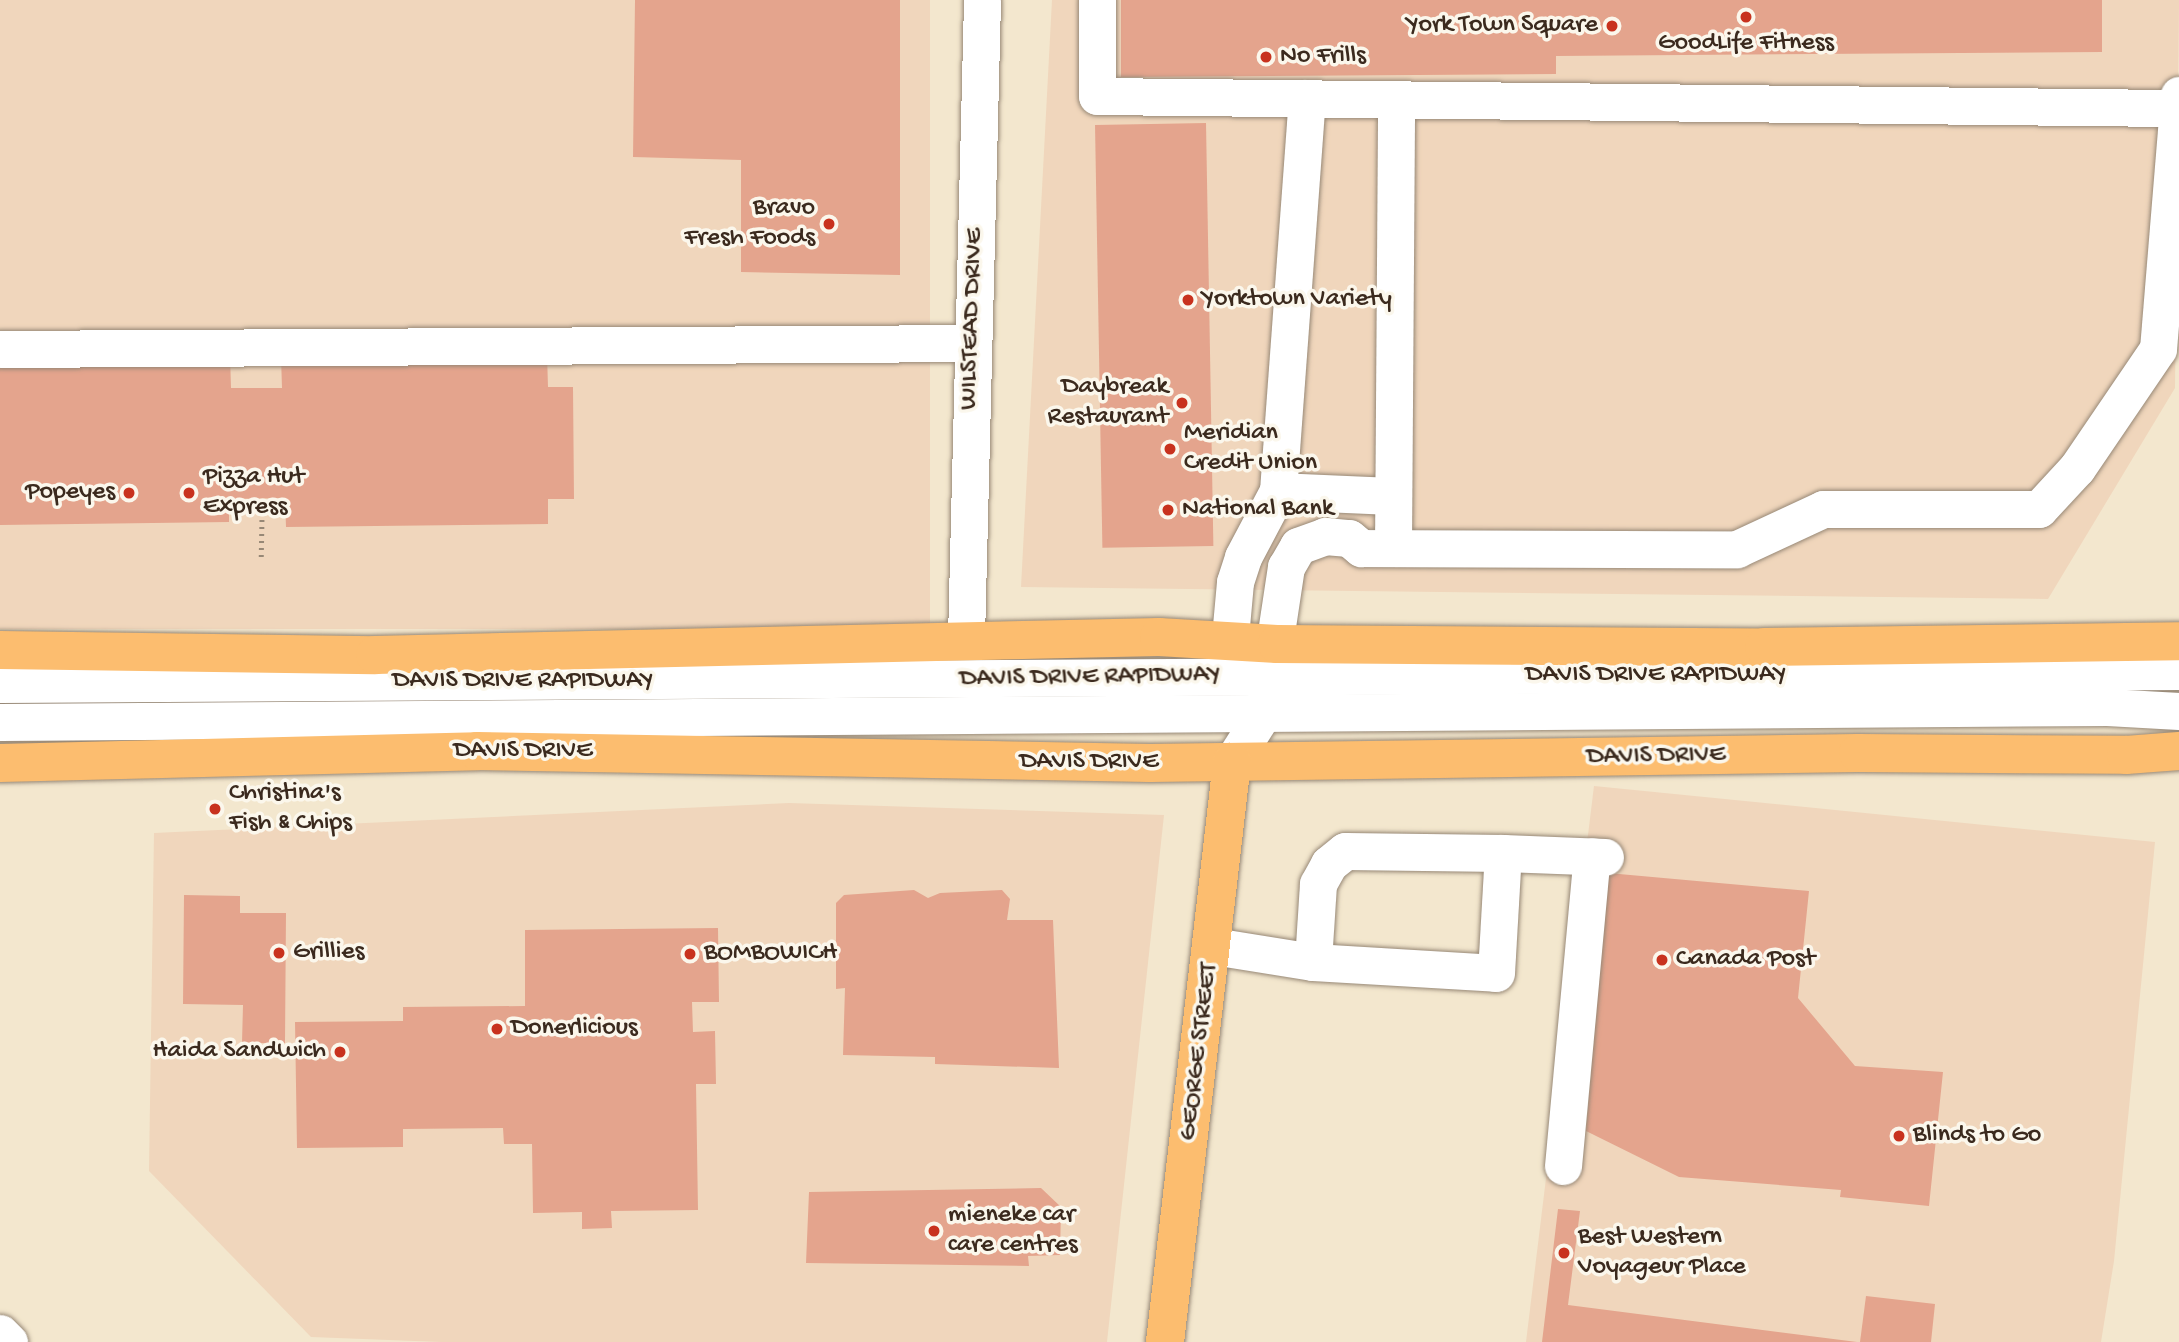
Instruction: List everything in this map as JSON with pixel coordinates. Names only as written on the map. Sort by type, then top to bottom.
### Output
[{"type":"main road","points":[[0,650],[375,655],[782,648],[966,638],[1159,637],[1227,658],[1271,678],[1777,647],[2179,641]]},
{"type":"main road","name":"DAVIS DRIVE","points":[[0,763],[477,751],[702,752],[970,763],[1858,753],[2126,755],[2179,751]]},
{"type":"main road","name":"GEORGE STREET","points":[[1165,1342],[1213,946],[1232,762]]},
{"type":"street","name":"WILSTEAD DRIVE","points":[[966,638],[982,0]]},
{"type":"street","points":[[1097,0],[1097,96],[2178,101],[2158,349],[2077,468],[2039,509],[1823,509],[1737,550],[1377,548],[1349,538],[1325,536],[1298,546],[1286,567],[1271,678],[1232,762]]},
{"type":"street","points":[[1232,762],[1227,714],[1227,658],[1232,598],[1243,557],[1278,491],[1307,98]]},
{"type":"street","points":[[1377,548],[1391,496],[1396,99]]},
{"type":"street","points":[[0,349],[972,343]]},
{"type":"street","points":[[1278,491],[1391,496]]},
{"type":"street","name":"DAVIS DRIVE RAPIDWAY","points":[[0,684],[1156,680],[1227,658]]},
{"type":"street","name":"DAVIS DRIVE RAPIDWAY","points":[[0,722],[1227,714],[1271,678],[2179,671]]},
{"type":"street","name":"DAVIS DRIVE RAPIDWAY","points":[[1271,678],[2179,711]]},
{"type":"street","points":[[1313,962],[1318,884],[1329,864],[1345,850],[1599,857],[1563,1166]]},
{"type":"street","points":[[1213,946],[1313,962],[1496,973],[1503,853]]},
{"type":"street","points":[[0,1333],[9,1342]]},
{"type":"path","points":[[261,557],[262,503]]},
{"type":"shaded area","points":[[0,0],[930,0],[930,629],[0,629]]},
{"type":"shaded area","name":"York Town Square","points":[[1052,0],[2179,0],[2175,388],[2048,599],[1021,587]]},
{"type":"shaded area","points":[[1594,786],[2155,842],[2114,1261],[2101,1342],[1526,1342]]},
{"type":"shaded area","points":[[789,803],[1164,815],[1107,1342],[441,1342],[311,1337],[149,1171],[154,833]]},
{"type":"building","points":[[635,0],[900,0],[900,275],[741,272],[741,160],[633,157]]},
{"type":"building","name":"York Town Square","points":[[1121,0],[2102,0],[2102,52],[1556,56],[1556,74],[1121,77]]},
{"type":"building","points":[[1206,123],[1213,546],[1102,548],[1095,125]]},
{"type":"building","points":[[0,353],[230,355],[231,388],[282,388],[281,357],[547,354],[548,387],[573,387],[574,499],[548,499],[548,524],[286,527],[285,498],[229,499],[229,522],[0,525]]},
{"type":"building","points":[[1608,873],[1809,891],[1798,998],[1855,1066],[1943,1072],[1929,1206],[1840,1197],[1841,1190],[1679,1177],[1586,1131]]},
{"type":"building","points":[[914,890],[928,898],[940,893],[1002,890],[1010,899],[1007,920],[1053,920],[1059,1068],[935,1064],[935,1057],[843,1055],[845,988],[836,989],[836,903],[844,895]]},
{"type":"building","points":[[184,895],[240,896],[240,913],[286,913],[285,1043],[242,1043],[243,1005],[183,1004]]},
{"type":"building","points":[[718,928],[719,1002],[692,1002],[693,1032],[715,1031],[716,1084],[696,1084],[698,1210],[611,1211],[612,1228],[582,1229],[582,1212],[533,1213],[532,1144],[504,1144],[503,1128],[403,1129],[403,1147],[297,1148],[295,1022],[403,1021],[403,1007],[525,1006],[525,930]]},
{"type":"building","name":"mieneke car care centres","points":[[1041,1188],[1061,1207],[1060,1255],[1028,1256],[1029,1266],[806,1263],[809,1192]]},
{"type":"building","name":"Best Western Voyageur Place","points":[[1558,1209],[1580,1211],[1568,1305],[1857,1342],[1542,1342]]},
{"type":"building","points":[[1866,1296],[1935,1304],[1931,1342],[1860,1342]]},
{"type":"place","name":"GoodLife Fitness","points":[[1746,17]]},
{"type":"place","name":"York Town Square","points":[[1612,26]]},
{"type":"place","name":"No Frills","points":[[1266,57]]},
{"type":"place","name":"Bravo Fresh Foods","points":[[829,224]]},
{"type":"place","name":"Yorktown Variety","points":[[1188,300]]},
{"type":"place","name":"Daybreak Restaurant","points":[[1182,403]]},
{"type":"place","name":"Meridian Credit Union","points":[[1170,449]]},
{"type":"place","name":"Popeyes","points":[[129,493]]},
{"type":"place","name":"Pizza Hut Express","points":[[189,493]]},
{"type":"place","name":"National Bank","points":[[1168,510]]},
{"type":"place","name":"Christina's Fish & Chips","points":[[215,809]]},
{"type":"place","name":"Grillies","points":[[279,953]]},
{"type":"place","name":"BOMBOWICH","points":[[690,954]]},
{"type":"place","name":"Canada Post","points":[[1662,960]]},
{"type":"place","name":"Donerlicious","points":[[497,1029]]},
{"type":"place","name":"Haida Sandwich","points":[[340,1052]]},
{"type":"place","name":"Blinds to Go","points":[[1899,1136]]},
{"type":"place","name":"mieneke car care centres","points":[[934,1231]]},
{"type":"place","name":"Best Western Voyageur Place","points":[[1564,1253]]}]
